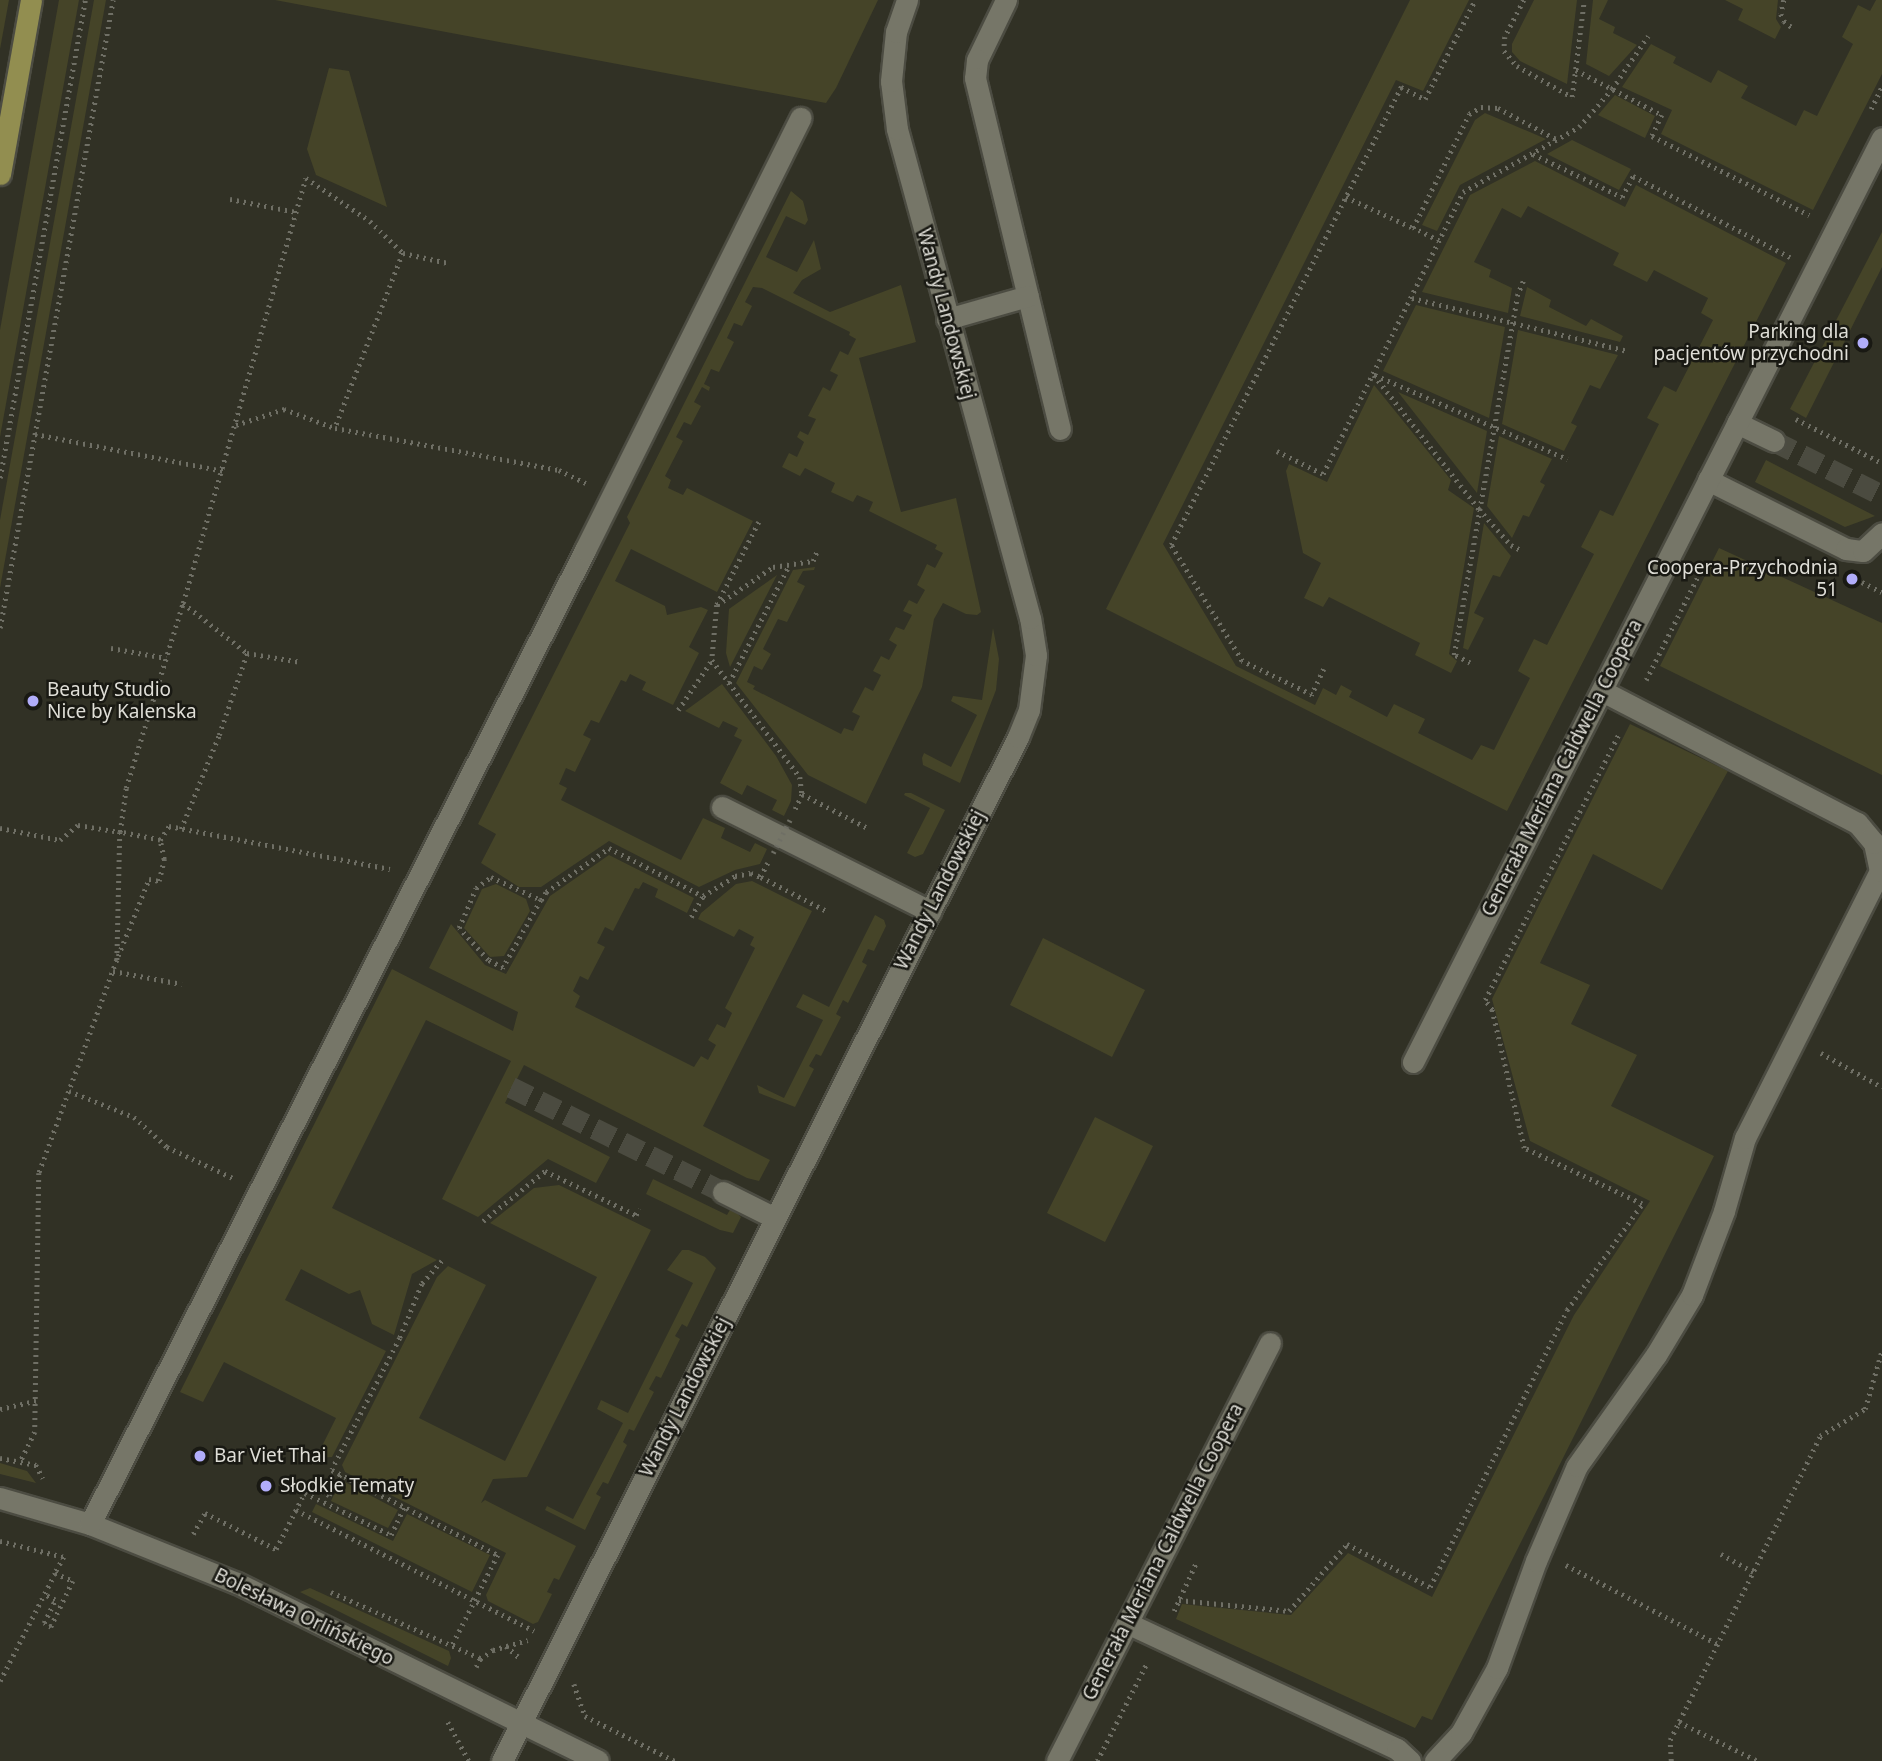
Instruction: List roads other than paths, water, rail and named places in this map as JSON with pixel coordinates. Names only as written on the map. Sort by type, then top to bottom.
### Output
[{"type":"main road","points":[[0,174],[31,0]]},
{"type":"street","name":"Wandy Landowskiej","points":[[502,1761],[1018,737],[1034,684],[1036,655],[1026,605],[905,165],[891,81],[896,32],[908,0]]},
{"type":"street","points":[[1006,0],[977,60],[975,78],[1060,429]]},
{"type":"street","points":[[90,1524],[585,550],[800,118]]},
{"type":"street","name":"Generała Meriana Caldwella Coopera","points":[[1413,1062],[1737,422],[1874,173],[1882,138]]},
{"type":"street","points":[[947,319],[1028,296]]},
{"type":"street","points":[[1737,422],[1774,441]]},
{"type":"street","points":[[1708,480],[1846,549],[1863,551],[1882,533]]},
{"type":"street","points":[[1435,1761],[1461,1733],[1497,1668],[1540,1552],[1577,1466],[1656,1355],[1692,1295],[1724,1211],[1745,1138],[1880,871],[1874,843],[1857,822],[1602,691]]},
{"type":"street","points":[[722,807],[930,911]]},
{"type":"street","points":[[723,1192],[775,1218]]},
{"type":"street","name":"Generała Meriana Caldwella Coopera","points":[[1057,1761],[1270,1343]]},
{"type":"street","name":"Bolesława Orlińskiego","points":[[0,1498],[90,1524],[237,1583],[598,1761]]},
{"type":"street","points":[[1127,1623],[1397,1749],[1410,1761]]},
{"type":"tunnel","points":[[1774,441],[1882,495]]},
{"type":"tunnel","points":[[511,1087],[723,1192]]},
{"type":"place","name":"Parking dla pacjentów przychodni","points":[[1863,343]]},
{"type":"place","name":"Coopera-Przychodnia 51","points":[[1852,579]]},
{"type":"place","name":"Beauty Studio Nice by Kalenska","points":[[33,701]]},
{"type":"place","name":"Bar Viet Thai","points":[[200,1456]]},
{"type":"place","name":"Słodkie Tematy","points":[[266,1486]]}]
